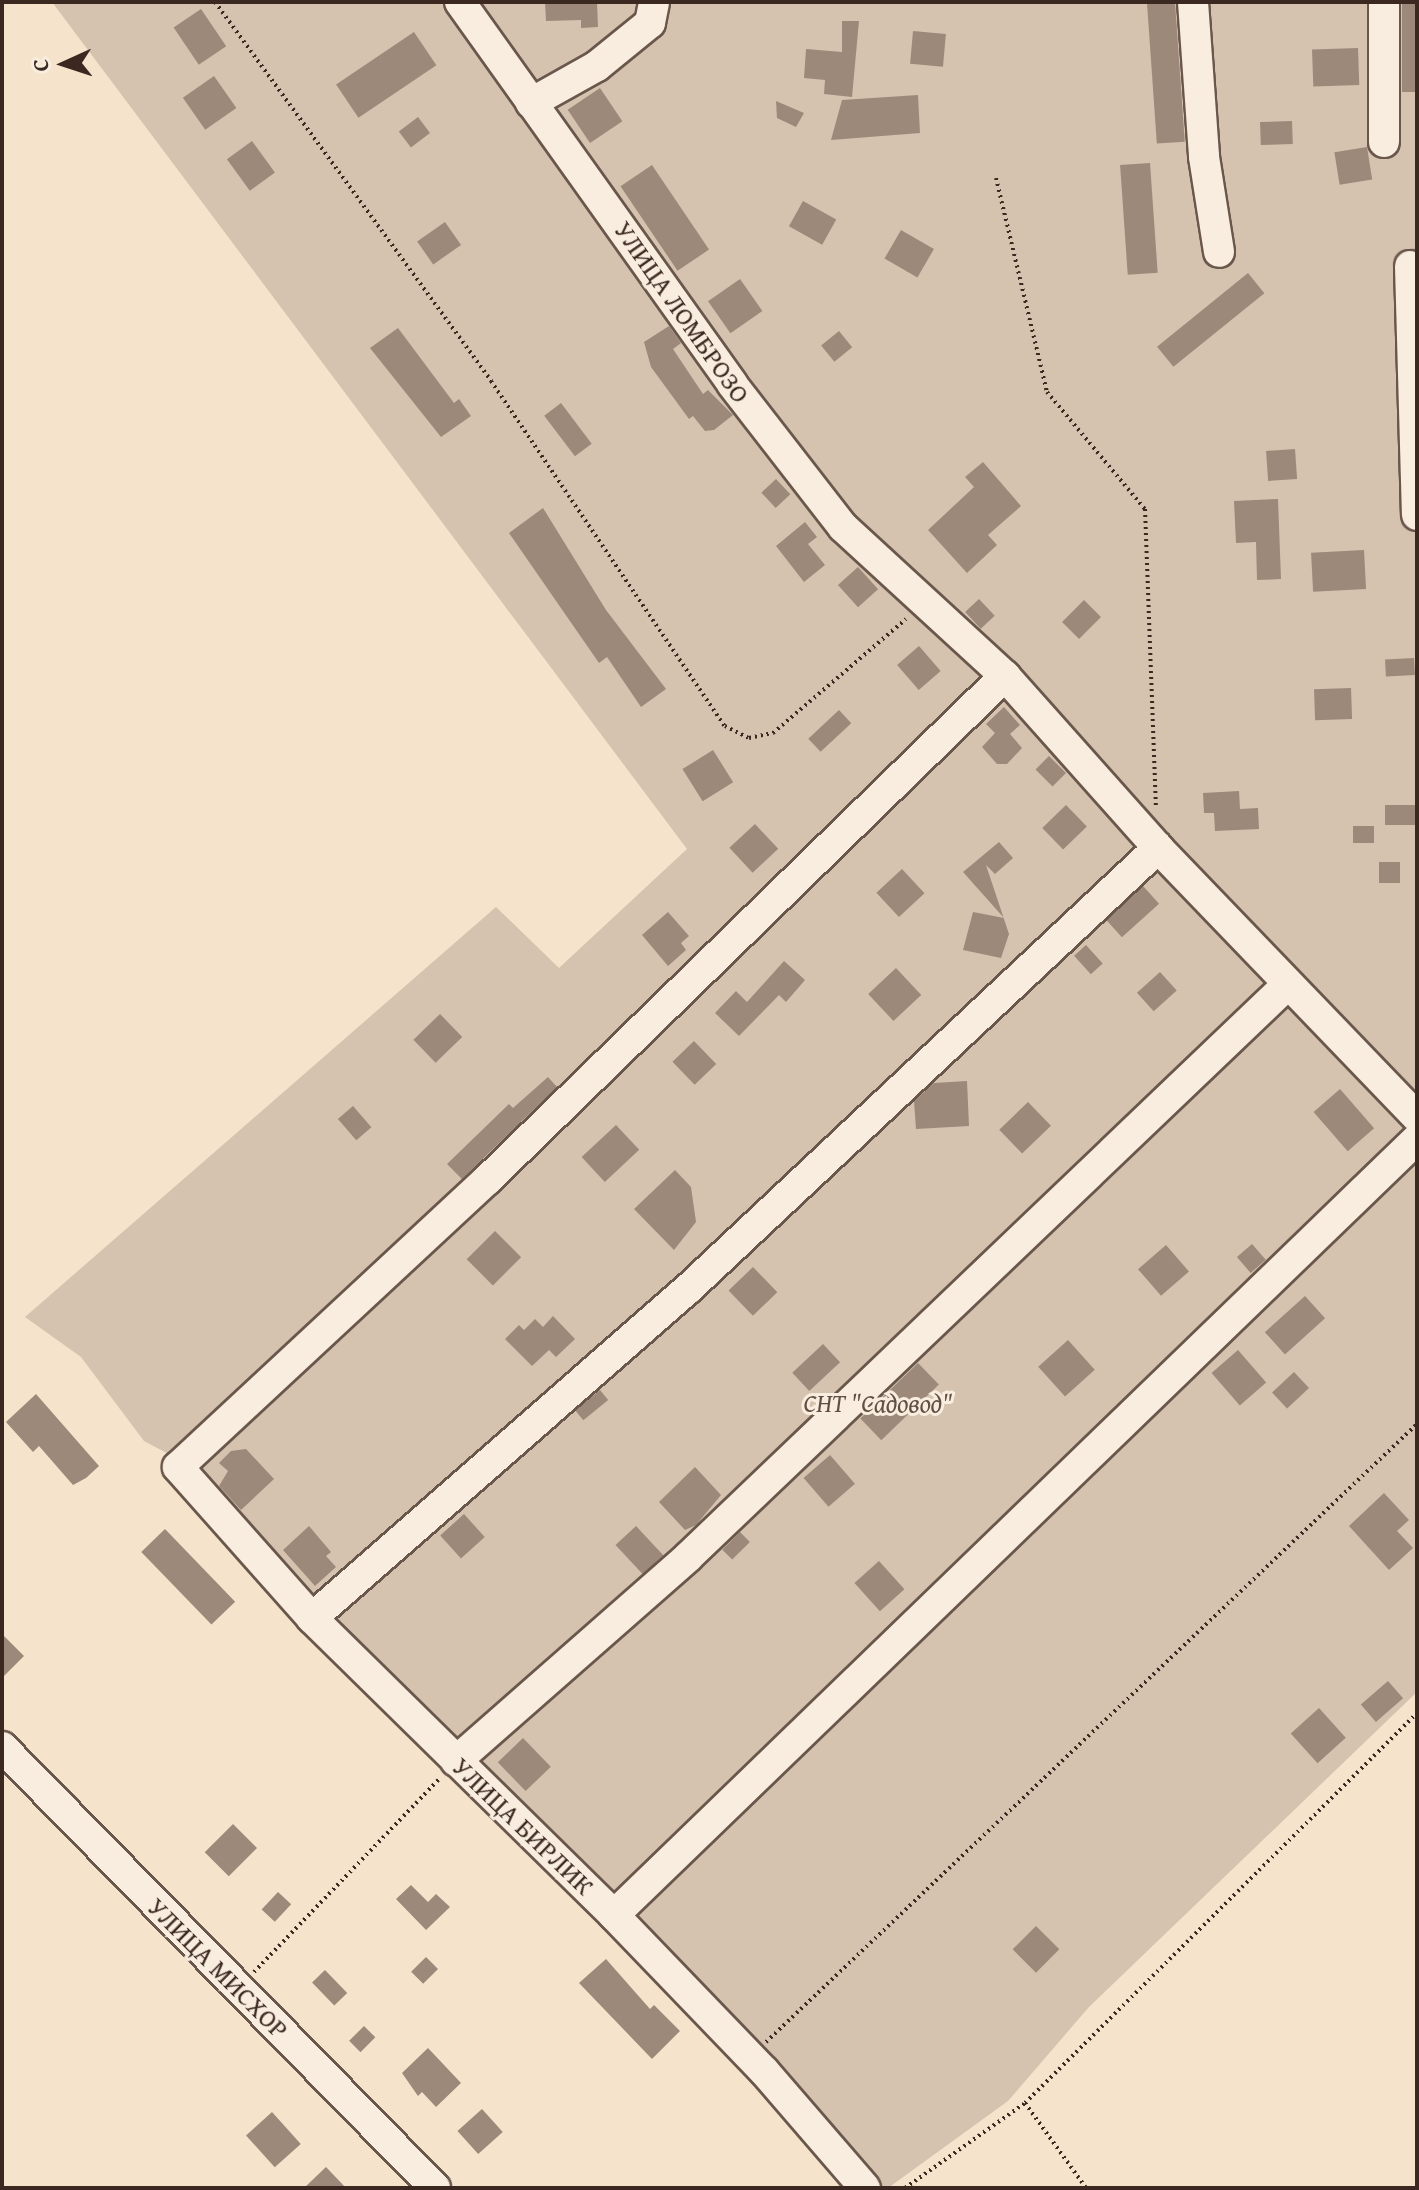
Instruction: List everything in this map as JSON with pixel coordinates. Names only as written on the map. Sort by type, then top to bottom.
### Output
[{"type":"street","name":"УЛИЦА ЛОМБРОЗО","points":[[460,2],[732,384],[843,527],[1005,676],[1158,848],[1417,1117]]},
{"type":"street","points":[[531,103],[597,66],[650,23],[654,2]]},
{"type":"street","points":[[1193,2],[1204,157],[1219,252]]},
{"type":"street","points":[[1384,2],[1384,142]]},
{"type":"street","points":[[1410,266],[1417,515]]},
{"type":"street","name":"УЛИЦА БИРЛИК","points":[[865,2188],[750,2057],[614,1915],[312,1618],[178,1467],[499,1169],[1005,676]]},
{"type":"street","points":[[312,1618],[688,1289],[1158,848]]},
{"type":"street","points":[[456,1761],[688,1557],[1287,985]]},
{"type":"street","points":[[614,1915],[1417,1139]]},
{"type":"street","name":"УЛИЦА МИСХОР","points":[[2,1747],[435,2188]]},
{"type":"path","points":[[215,2],[491,381],[725,726],[749,738],[773,733],[926,602]]},
{"type":"path","points":[[996,178],[1047,392],[1145,509],[1158,848]]},
{"type":"path","points":[[750,2057],[1417,1424]]},
{"type":"path","points":[[905,2188],[1025,2103],[1417,1713]]},
{"type":"path","points":[[238,1988],[456,1761]]},
{"type":"path","points":[[1025,2103],[1086,2188]]},
{"type":"green space","name":"СНТ \"Садовод\"","points":[[52,2],[1417,2],[1417,1692],[1089,2007],[1008,2101],[888,2188],[875,2188],[312,1601],[197,1469],[144,1441],[81,1357],[25,1317],[496,907],[559,968],[687,849]]},
{"type":"building","points":[[545,2],[597,2],[598,27],[581,28],[581,20],[546,21]]},
{"type":"building","points":[[1175,2],[1185,142],[1157,144],[1147,4]]},
{"type":"building","points":[[1402,2],[1417,2],[1417,92],[1402,92]]},
{"type":"building","points":[[201,9],[226,46],[199,65],[174,27]]},
{"type":"building","points":[[842,21],[859,21],[852,97],[824,94],[825,80],[804,78],[806,49],[842,52]]},
{"type":"building","points":[[913,31],[946,34],[943,67],[910,64]]},
{"type":"building","points":[[414,32],[436,65],[358,118],[336,85]]},
{"type":"building","points":[[1358,48],[1359,85],[1313,87],[1312,50]]},
{"type":"building","points":[[214,76],[236,108],[205,130],[183,98]]},
{"type":"building","points":[[600,88],[622,121],[590,143],[568,110]]},
{"type":"building","points":[[918,95],[920,133],[831,140],[842,100]]},
{"type":"building","points":[[776,101],[804,113],[796,127],[777,118]]},
{"type":"building","points":[[418,117],[430,133],[411,147],[399,131]]},
{"type":"building","points":[[1292,121],[1293,144],[1261,145],[1260,122]]},
{"type":"building","points":[[252,141],[275,173],[250,191],[227,159]]},
{"type":"building","points":[[1367,147],[1372,180],[1340,185],[1334,152]]},
{"type":"building","points":[[1150,163],[1158,273],[1128,275],[1120,165]]},
{"type":"building","points":[[652,165],[709,250],[678,271],[620,186]]},
{"type":"building","points":[[803,201],[836,219],[822,245],[789,226]]},
{"type":"building","points":[[445,222],[461,245],[433,264],[417,242]]},
{"type":"building","points":[[901,230],[934,249],[917,278],[884,259]]},
{"type":"building","points":[[1248,273],[1264,293],[1173,367],[1157,347]]},
{"type":"building","points":[[740,279],[762,311],[730,333],[708,301]]},
{"type":"building","points":[[669,326],[681,343],[673,349],[703,394],[708,390],[733,415],[714,430],[705,431],[693,416],[689,419],[651,367],[644,342]]},
{"type":"building","points":[[398,328],[454,403],[459,399],[471,416],[441,437],[370,348]]},
{"type":"building","points":[[839,331],[852,347],[834,362],[821,345]]},
{"type":"building","points":[[561,403],[592,444],[575,456],[544,416]]},
{"type":"building","points":[[1295,449],[1297,479],[1268,481],[1266,451]]},
{"type":"building","points":[[983,462],[1021,506],[988,535],[997,545],[967,573],[928,530],[974,487],[965,477]]},
{"type":"building","points":[[776,479],[790,494],[776,508],[761,493]]},
{"type":"building","points":[[1278,499],[1281,579],[1257,580],[1256,542],[1236,543],[1234,501]]},
{"type":"building","points":[[543,508],[606,610],[666,689],[641,707],[607,657],[599,663],[509,533]]},
{"type":"building","points":[[805,522],[817,537],[808,544],[825,565],[804,582],[776,546]]},
{"type":"building","points":[[1364,550],[1366,589],[1313,592],[1311,553]]},
{"type":"building","points":[[858,567],[878,589],[858,607],[838,585]]},
{"type":"building","points":[[979,599],[995,616],[981,629],[965,612]]},
{"type":"building","points":[[1084,600],[1101,617],[1079,639],[1062,622]]},
{"type":"building","points":[[919,646],[941,671],[919,690],[897,665]]},
{"type":"building","points":[[1414,658],[1415,675],[1386,676],[1385,660]]},
{"type":"building","points":[[1351,688],[1352,719],[1315,720],[1314,689]]},
{"type":"building","points":[[1004,707],[1020,725],[1010,734],[1022,748],[1007,764],[997,764],[982,747],[995,733],[986,724]]},
{"type":"building","points":[[839,710],[851,723],[821,752],[808,739]]},
{"type":"building","points":[[713,750],[733,782],[703,801],[682,769]]},
{"type":"building","points":[[1049,756],[1066,773],[1053,786],[1036,769]]},
{"type":"building","points":[[1239,791],[1240,809],[1258,808],[1259,829],[1215,831],[1214,813],[1204,813],[1203,793]]},
{"type":"building","points":[[1066,805],[1087,827],[1063,850],[1042,828]]},
{"type":"building","points":[[1385,805],[1417,805],[1417,825],[1385,825]]},
{"type":"building","points":[[755,824],[778,849],[753,873],[729,848]]},
{"type":"building","points":[[1353,826],[1374,826],[1374,843],[1353,843]]},
{"type":"building","points":[[999,842],[1013,858],[995,874],[986,865],[1003,917],[963,872]]},
{"type":"building","points":[[1379,862],[1400,862],[1400,883],[1379,883]]},
{"type":"building","points":[[902,869],[925,893],[899,917],[876,893]]},
{"type":"building","points":[[1143,886],[1159,904],[1122,937],[1106,919]]},
{"type":"building","points":[[668,912],[689,936],[681,943],[686,950],[668,966],[642,935]]},
{"type":"building","points":[[973,912],[1004,918],[1009,934],[1001,958],[963,950]]},
{"type":"building","points":[[1086,945],[1103,964],[1091,974],[1074,956]]},
{"type":"building","points":[[784,961],[805,980],[786,1002],[779,995],[739,1036],[715,1013],[736,991],[747,1002]]},
{"type":"building","points":[[896,968],[921,995],[893,1021],[868,994]]},
{"type":"building","points":[[1160,972],[1177,991],[1154,1011],[1137,993]]},
{"type":"building","points":[[440,1014],[462,1037],[436,1063],[413,1040]]},
{"type":"building","points":[[694,1041],[716,1064],[695,1085],[672,1062]]},
{"type":"building","points":[[548,1077],[557,1087],[462,1179],[447,1164],[509,1104],[513,1108]]},
{"type":"building","points":[[967,1081],[969,1126],[916,1129],[914,1101],[934,1083]]},
{"type":"building","points":[[1340,1089],[1374,1128],[1348,1151],[1314,1112]]},
{"type":"building","points":[[1028,1102],[1051,1126],[1022,1154],[999,1130]]},
{"type":"building","points":[[353,1106],[371,1127],[356,1140],[338,1119]]},
{"type":"building","points":[[616,1125],[639,1150],[605,1182],[582,1157]]},
{"type":"building","points":[[675,1170],[691,1187],[696,1222],[674,1250],[634,1209]]},
{"type":"building","points":[[495,1231],[521,1257],[493,1285],[467,1259]]},
{"type":"building","points":[[1252,1244],[1266,1260],[1251,1273],[1237,1257]]},
{"type":"building","points":[[1166,1245],[1189,1271],[1161,1296],[1138,1269]]},
{"type":"building","points":[[753,1267],[777,1292],[753,1316],[729,1291]]},
{"type":"building","points":[[1305,1296],[1325,1318],[1285,1354],[1265,1332]]},
{"type":"building","points":[[553,1316],[575,1339],[556,1357],[549,1350],[532,1366],[505,1339],[519,1325],[524,1330],[535,1319],[543,1327]]},
{"type":"building","points":[[1068,1340],[1095,1370],[1065,1396],[1038,1367]]},
{"type":"building","points":[[823,1344],[840,1362],[809,1391],[792,1373]]},
{"type":"building","points":[[1238,1350],[1266,1382],[1240,1405],[1212,1373]]},
{"type":"building","points":[[918,1363],[939,1385],[881,1440],[860,1419]]},
{"type":"building","points":[[1294,1372],[1309,1388],[1287,1409],[1272,1392]]},
{"type":"building","points":[[600,1390],[608,1400],[583,1420],[575,1410]]},
{"type":"building","points":[[36,1394],[99,1466],[73,1485],[39,1446],[33,1452],[6,1422]]},
{"type":"building","points":[[246,1449],[274,1479],[241,1510],[219,1486],[228,1471],[219,1463],[231,1451]]},
{"type":"building","points":[[830,1455],[855,1484],[829,1507],[804,1478]]},
{"type":"building","points":[[695,1467],[721,1495],[696,1525],[685,1530],[659,1502]]},
{"type":"building","points":[[1384,1493],[1409,1520],[1397,1531],[1413,1548],[1389,1570],[1349,1526]]},
{"type":"building","points":[[464,1514],[485,1537],[461,1558],[440,1535]]},
{"type":"building","points":[[309,1526],[331,1552],[326,1556],[336,1567],[315,1586],[283,1550]]},
{"type":"building","points":[[636,1526],[663,1555],[643,1574],[616,1545]]},
{"type":"building","points":[[165,1529],[235,1602],[211,1625],[141,1552]]},
{"type":"building","points":[[740,1532],[750,1542],[732,1560],[722,1550]]},
{"type":"building","points":[[879,1561],[904,1589],[880,1611],[854,1583]]},
{"type":"building","points":[[2,1634],[24,1656],[2,1678]]},
{"type":"building","points":[[1388,1681],[1403,1698],[1376,1722],[1361,1705]]},
{"type":"building","points":[[1319,1708],[1346,1738],[1318,1763],[1291,1733]]},
{"type":"building","points":[[523,1738],[551,1767],[526,1791],[498,1762]]},
{"type":"building","points":[[233,1824],[257,1848],[229,1876],[205,1852]]},
{"type":"building","points":[[411,1885],[428,1902],[436,1894],[450,1907],[426,1930],[396,1899]]},
{"type":"building","points":[[278,1892],[291,1904],[275,1922],[262,1910]]},
{"type":"building","points":[[1036,1926],[1059,1949],[1036,1973],[1013,1949]]},
{"type":"building","points":[[426,1957],[438,1969],[423,1984],[411,1972]]},
{"type":"building","points":[[606,1959],[650,2009],[654,2005],[680,2031],[652,2059],[579,1983]]},
{"type":"building","points":[[325,1970],[347,1993],[334,2006],[312,1983]]},
{"type":"building","points":[[364,2026],[375,2037],[360,2052],[349,2041]]},
{"type":"building","points":[[428,2048],[461,2083],[436,2107],[422,2092],[418,2096],[402,2073]]},
{"type":"building","points":[[482,2109],[503,2132],[478,2154],[457,2131]]},
{"type":"building","points":[[272,2112],[301,2144],[275,2167],[246,2135]]},
{"type":"building","points":[[326,2167],[346,2188],[304,2188]]}]
